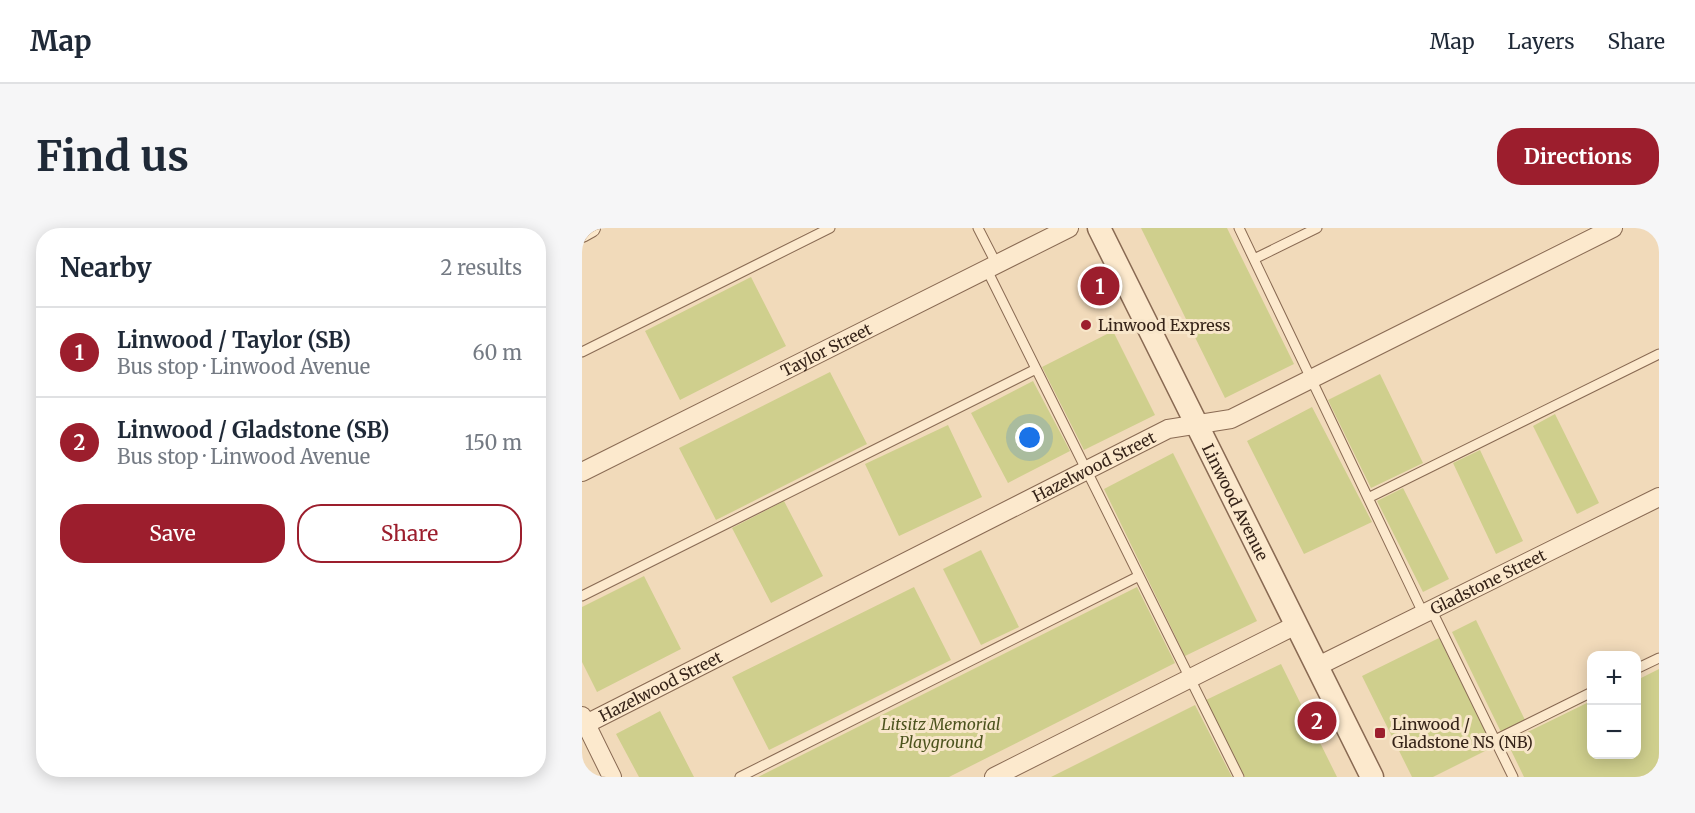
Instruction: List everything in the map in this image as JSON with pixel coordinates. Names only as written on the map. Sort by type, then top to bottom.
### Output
[{"type":"street","points":[[582,232],[591,228]]},
{"type":"street","name":"Taylor Street","points":[[582,472],[1069,228]]},
{"type":"street","name":"Linwood Avenue","points":[[1099,228],[1372,777]]},
{"type":"street","name":"Hazelwood Street","points":[[583,722],[1168,429],[1232,419],[1613,228]]},
{"type":"street","name":"Gladstone Street","points":[[1316,667],[1659,497]]},
{"type":"street","points":[[994,777],[1296,625]]},
{"type":"street","points":[[583,722],[612,777]]},
{"type":"lane","points":[[582,352],[830,228]]},
{"type":"lane","points":[[978,228],[992,267],[1036,369],[1239,777]]},
{"type":"lane","points":[[1239,228],[1368,498],[1513,777]]},
{"type":"lane","points":[[1254,259],[1317,228]]},
{"type":"lane","points":[[1368,498],[1659,354]]},
{"type":"lane","points":[[582,596],[1036,369]]},
{"type":"lane","points":[[740,777],[1139,576]]},
{"type":"lane","points":[[1641,667],[1659,658]]},
{"type":"lane","points":[[1495,740],[1587,694]]},
{"type":"green space","points":[[1141,228],[1227,228],[1294,364],[1225,398]]},
{"type":"green space","points":[[751,277],[786,346],[680,400],[645,331]]},
{"type":"green space","points":[[1113,331],[1155,415],[1084,450],[1042,367]]},
{"type":"green space","points":[[830,372],[867,444],[716,520],[679,448]]},
{"type":"green space","points":[[1380,374],[1423,463],[1371,488],[1328,400]]},
{"type":"green space","points":[[1033,381],[1070,451],[1008,483],[971,413]]},
{"type":"green space","points":[[1312,407],[1372,522],[1304,554],[1247,441]]},
{"type":"green space","points":[[1555,414],[1599,503],[1577,514],[1533,426]]},
{"type":"green space","points":[[948,425],[982,497],[899,536],[865,464]]},
{"type":"green space","points":[[1480,450],[1523,541],[1496,554],[1453,463]]},
{"type":"green space","points":[[1173,453],[1257,621],[1185,656],[1104,489]]},
{"type":"green space","points":[[1403,488],[1449,579],[1423,592],[1377,501]]},
{"type":"green space","points":[[784,501],[823,576],[771,603],[732,528]]},
{"type":"green space","points":[[981,550],[1019,627],[981,645],[943,569]]},
{"type":"green space","points":[[644,576],[681,649],[597,692],[582,662],[582,607]]},
{"type":"green space","points":[[914,587],[951,660],[769,750],[732,677]]},
{"type":"green space","name":"Litsitz Memorial Playground","points":[[1137,587],[1175,663],[949,777],[758,777]]},
{"type":"green space","points":[[1476,620],[1525,720],[1501,732],[1452,632]]},
{"type":"green space","points":[[1439,638],[1493,747],[1433,777],[1412,777],[1362,676]]},
{"type":"green space","points":[[1281,664],[1337,777],[1245,777],[1206,700]]},
{"type":"green space","points":[[1659,669],[1659,777],[1524,777],[1507,742],[1587,703],[1587,759],[1641,759],[1641,678]]},
{"type":"green space","points":[[1195,705],[1232,777],[1051,777]]},
{"type":"green space","points":[[660,711],[694,777],[639,777],[616,734]]},
{"type":"place","name":"Linwood / Taylor (SB)","points":[[1100,286]]},
{"type":"place","name":"Linwood Express","points":[[1086,325]]},
{"type":"place","name":"Linwood / Gladstone (SB)","points":[[1317,721]]},
{"type":"place","name":"Linwood / Gladstone NS (NB)","points":[[1380,733]]}]
